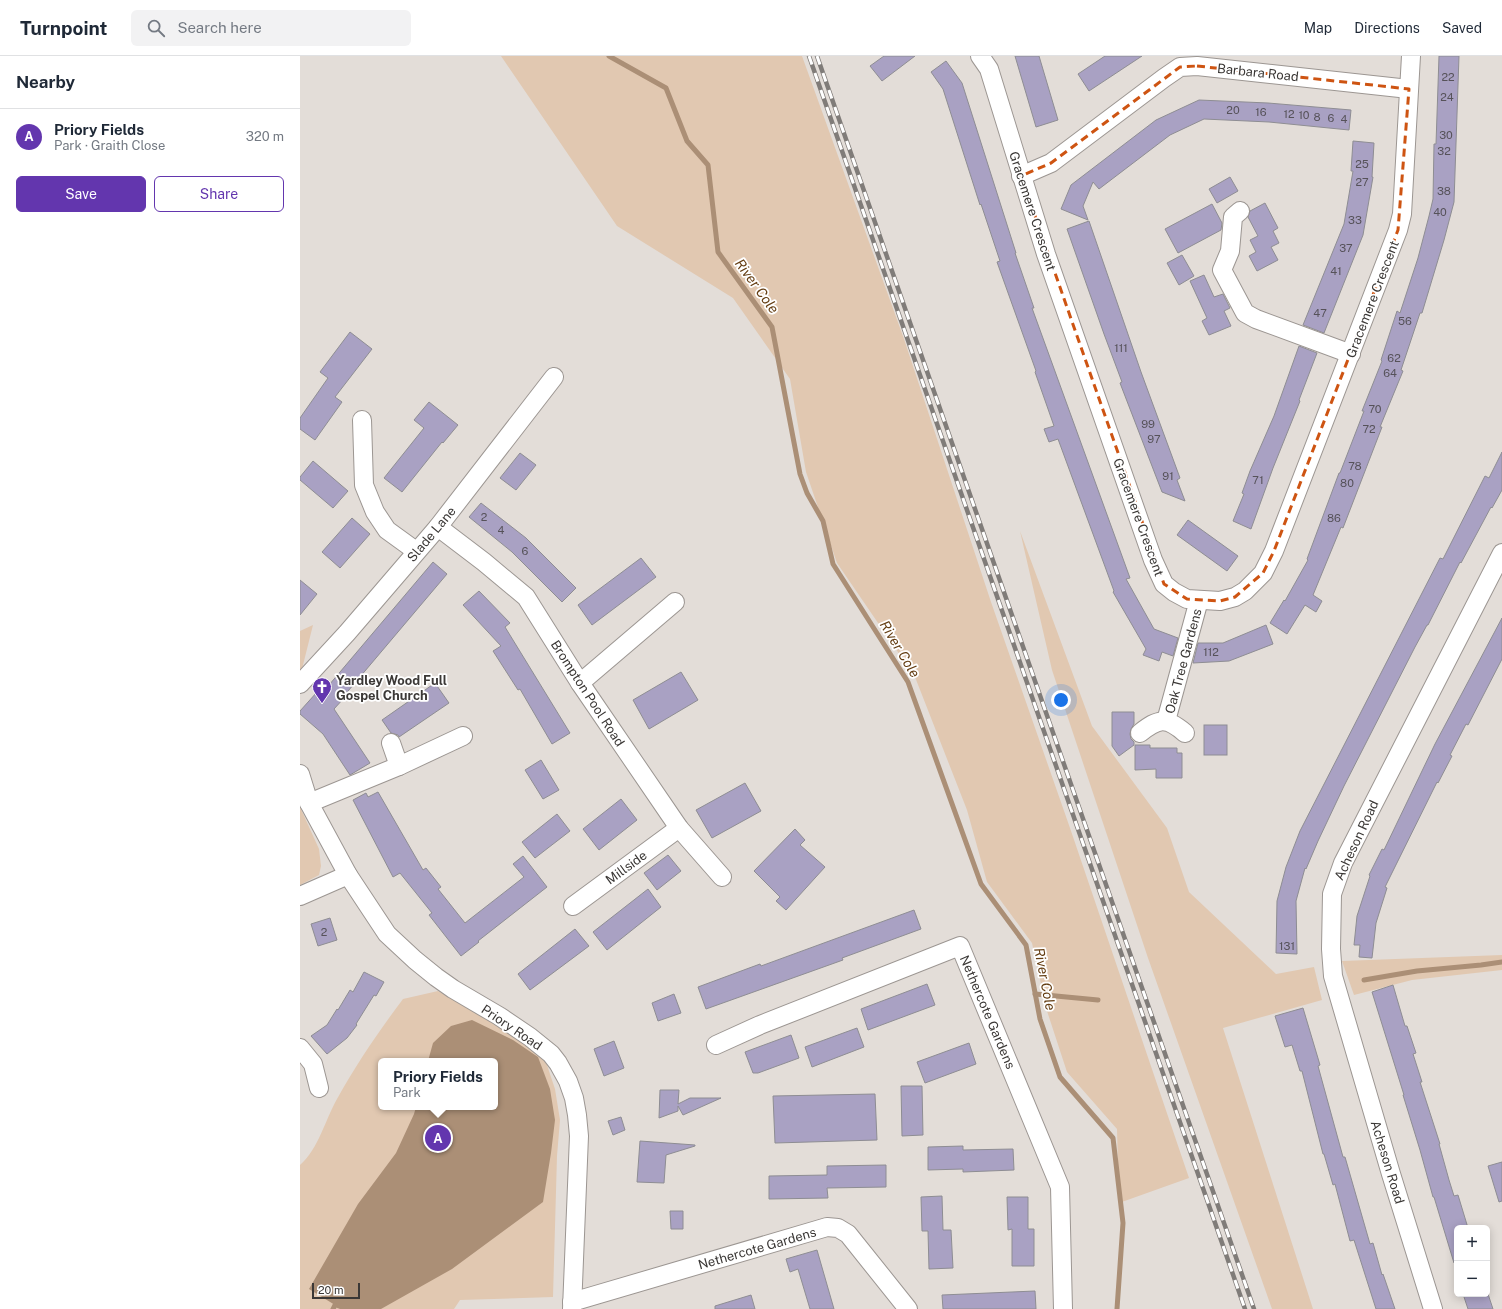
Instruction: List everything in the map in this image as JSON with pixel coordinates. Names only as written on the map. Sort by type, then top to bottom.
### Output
[{"type":"street","name":"Gracemere Crescent","points":[[980,56],[989,69],[1046,254],[1153,560],[1164,584],[1174,592],[1187,599],[1220,601],[1235,597],[1245,591],[1263,572],[1274,551],[1398,230],[1402,214],[1411,56]]},
{"type":"street","name":"Barbara Road","points":[[1021,176],[1051,163],[1164,78],[1180,68],[1197,66],[1409,89]]},
{"type":"street","points":[[1240,211],[1233,217],[1230,250],[1222,270],[1245,313],[1256,319],[1351,354]]},
{"type":"street","name":"Slade Lane","points":[[300,684],[347,633],[438,527],[554,377]]},
{"type":"street","points":[[362,420],[364,485],[375,512],[387,530],[416,551]]},
{"type":"street","name":"Brompton Pool Road","points":[[438,527],[484,562],[526,597],[580,683],[679,828],[722,877]]},
{"type":"street","name":"Acheson Road","points":[[1433,1309],[1391,1174],[1333,976],[1330,942],[1332,894],[1343,862],[1502,553]]},
{"type":"street","name":"Oak Tree Gardens","points":[[1166,721],[1199,600]]},
{"type":"street","points":[[580,683],[675,602]]},
{"type":"street","name":"Oak Tree Gardens","points":[[1140,733],[1152,723],[1166,721],[1176,725],[1185,733]]},
{"type":"street","points":[[305,799],[399,766],[463,736]]},
{"type":"street","points":[[391,743],[399,766]]},
{"type":"street","name":"Priory Road","points":[[300,774],[305,799],[348,874],[387,934],[415,960],[448,985],[499,1016],[545,1049],[558,1063],[568,1081],[577,1114],[579,1136],[572,1305]]},
{"type":"street","name":"Millside","points":[[573,906],[679,828]]},
{"type":"street","points":[[300,896],[348,874]]},
{"type":"street","name":"Nethercote Gardens","points":[[716,1045],[760,1025],[960,946],[1060,1187],[1062,1309]]},
{"type":"street","points":[[300,1048],[313,1064],[319,1088]]},
{"type":"street","name":"Nethercote Gardens","points":[[572,1305],[827,1227],[838,1228],[848,1234],[908,1309]]},
{"type":"highlighted area","points":[[1197,66],[1409,89],[1398,230],[1274,551],[1263,573],[1235,597],[1220,601],[1187,599],[1164,584],[1021,176],[1051,163],[1180,67]]},
{"type":"shaded area","points":[[501,56],[802,56],[904,339],[991,602],[1070,828],[1189,1178],[1119,1203],[1117,1129],[1067,1072],[1047,1011],[1032,943],[987,882],[967,810],[915,677],[837,563],[806,472],[790,379],[733,298],[617,226]]},
{"type":"shaded area","points":[[1020,531],[1092,726],[1167,828],[1189,892],[1276,974],[1314,967],[1322,1000],[1223,1028],[1313,1309],[1272,1309],[1148,958],[1052,670]]},
{"type":"shaded area","points":[[313,625],[302,669],[300,671],[300,631]]},
{"type":"shaded area","points":[[300,807],[319,849],[321,866],[319,875],[300,885]]},
{"type":"shaded area","points":[[1502,955],[1502,970],[1412,980],[1354,995],[1342,961]]},
{"type":"shaded area","points":[[438,991],[503,1028],[545,1059],[555,1089],[560,1120],[557,1156],[553,1297],[460,1300],[454,1309],[300,1309],[300,1165],[307,1158],[317,1142],[337,1099],[377,1035],[403,999]]},
{"type":"shaded area","points":[[472,1020],[513,1040],[538,1057],[550,1089],[555,1120],[543,1202],[452,1269],[381,1309],[340,1309],[335,1307],[335,1305],[309,1289],[358,1204],[396,1153],[415,1110],[498,1110],[498,1058],[429,1058],[433,1043],[451,1026]]},
{"type":"building","points":[[884,56],[915,56],[882,81],[870,66]]},
{"type":"building","points":[[1015,56],[1039,56],[1058,120],[1036,127]]},
{"type":"building","points":[[1105,56],[1142,56],[1089,91],[1078,74]]},
{"type":"building","points":[[1439,56],[1459,56],[1454,202],[1422,313],[1420,313],[1401,370],[1403,371],[1380,427],[1382,427],[1343,528],[1341,527],[1313,595],[1322,601],[1316,612],[1305,605],[1287,634],[1270,623],[1284,600],[1285,601],[1308,560],[1307,559],[1339,473],[1364,411],[1362,411],[1382,361],[1381,360],[1397,311],[1400,313],[1418,258],[1433,199],[1434,144],[1436,144]]},
{"type":"building","points":[[946,61],[962,83],[1015,253],[1034,308],[1032,308],[1130,578],[1126,579],[1154,629],[1178,638],[1173,656],[1162,652],[1159,661],[1143,655],[1146,649],[1113,592],[1114,591],[1058,439],[1049,442],[1044,429],[1054,426],[997,262],[1000,261],[981,204],[980,205],[943,89],[931,72]]},
{"type":"building","points":[[1199,100],[1268,103],[1351,110],[1349,130],[1269,122],[1204,119],[1170,135],[1099,189],[1093,182],[1083,206],[1088,220],[1061,209],[1071,185],[1156,120]]},
{"type":"building","points":[[1353,141],[1374,143],[1373,177],[1363,235],[1324,333],[1303,325],[1344,224],[1353,171],[1351,171]]},
{"type":"building","points":[[1230,177],[1238,191],[1217,203],[1209,189]]},
{"type":"building","points":[[1265,203],[1278,228],[1273,231],[1279,243],[1271,247],[1278,260],[1257,271],[1249,256],[1256,252],[1250,240],[1258,236],[1248,217],[1250,211]]},
{"type":"building","points":[[1212,204],[1222,223],[1221,230],[1178,253],[1165,229]]},
{"type":"building","points":[[1089,221],[1141,372],[1180,478],[1177,480],[1185,501],[1162,492],[1120,383],[1122,382],[1067,229]]},
{"type":"building","points":[[1182,255],[1194,276],[1179,285],[1167,263]]},
{"type":"building","points":[[1204,275],[1214,297],[1223,294],[1230,308],[1224,311],[1231,326],[1209,335],[1202,321],[1207,318],[1190,281]]},
{"type":"building","points":[[350,332],[372,349],[335,397],[342,402],[315,440],[300,429],[300,418],[328,378],[320,372]]},
{"type":"building","points":[[1299,346],[1317,353],[1251,529],[1233,521],[1244,494],[1242,493],[1250,471],[1274,416]]},
{"type":"building","points":[[429,402],[458,425],[443,443],[442,442],[402,492],[384,478],[424,428],[414,420]]},
{"type":"building","points":[[1502,452],[1502,490],[1492,508],[1491,507],[1461,563],[1460,562],[1415,647],[1344,786],[1306,869],[1305,868],[1296,901],[1297,954],[1276,953],[1277,901],[1286,867],[1300,831],[1440,558],[1443,559],[1485,476],[1489,478]]},
{"type":"building","points":[[520,453],[536,465],[516,490],[500,478]]},
{"type":"building","points":[[313,461],[348,491],[333,508],[300,480],[300,477]]},
{"type":"building","points":[[481,503],[526,538],[576,588],[562,602],[512,552],[469,517]]},
{"type":"building","points":[[352,518],[370,534],[340,568],[322,552]]},
{"type":"building","points":[[1188,520],[1238,556],[1227,571],[1177,535]]},
{"type":"building","points":[[641,558],[656,577],[592,625],[578,605]]},
{"type":"building","points":[[433,562],[447,574],[334,709],[370,763],[350,775],[323,734],[300,714],[300,711],[326,682],[329,685]]},
{"type":"building","points":[[300,580],[317,594],[300,615]]},
{"type":"building","points":[[479,591],[510,623],[505,627],[570,733],[552,744],[520,689],[518,690],[493,651],[501,646],[463,605]]},
{"type":"building","points":[[1502,618],[1502,659],[1468,725],[1466,724],[1450,755],[1452,756],[1438,783],[1437,782],[1385,887],[1387,888],[1376,923],[1372,958],[1359,957],[1360,945],[1354,945],[1357,916],[1370,876],[1369,875],[1382,849],[1384,850],[1435,744]]},
{"type":"building","points":[[1266,625],[1273,644],[1229,661],[1193,663],[1198,643],[1223,643]]},
{"type":"building","points":[[681,672],[698,700],[649,729],[633,700]]},
{"type":"building","points":[[435,683],[449,703],[399,737],[398,735],[391,733],[382,720]]},
{"type":"building","points":[[1112,712],[1134,712],[1134,724],[1130,734],[1134,745],[1119,756],[1112,746]]},
{"type":"building","points":[[1204,725],[1227,725],[1227,755],[1204,755]]},
{"type":"building","points":[[1135,745],[1150,745],[1150,748],[1177,748],[1177,753],[1182,753],[1182,778],[1156,778],[1156,769],[1135,770]]},
{"type":"building","points":[[541,760],[559,790],[543,799],[525,770]]},
{"type":"building","points":[[745,783],[761,811],[712,838],[696,810]]},
{"type":"building","points":[[378,792],[423,870],[426,868],[441,887],[438,889],[465,923],[524,877],[513,864],[523,856],[547,887],[461,956],[429,915],[432,913],[400,873],[393,877],[353,800],[366,793],[368,797]]},
{"type":"building","points":[[621,799],[637,820],[599,850],[583,829]]},
{"type":"building","points":[[557,814],[570,831],[535,858],[522,842]]},
{"type":"building","points":[[795,829],[805,840],[800,845],[825,867],[786,910],[776,901],[780,897],[754,871]]},
{"type":"building","points":[[668,855],[681,871],[657,890],[644,873]]},
{"type":"building","points":[[648,889],[661,907],[607,950],[593,932]]},
{"type":"building","points":[[914,910],[921,929],[842,958],[843,960],[706,1009],[698,987],[760,964],[761,966]]},
{"type":"building","points":[[330,918],[337,940],[318,946],[311,924]]},
{"type":"building","points":[[575,929],[589,946],[530,990],[518,974]]},
{"type":"building","points":[[364,972],[384,982],[347,1038],[327,1054],[311,1036],[327,1025],[350,990],[353,992]]},
{"type":"building","points":[[927,984],[935,1005],[868,1030],[861,1009]]},
{"type":"building","points":[[1393,985],[1405,1026],[1407,1026],[1416,1053],[1413,1054],[1422,1082],[1420,1082],[1440,1144],[1449,1180],[1454,1196],[1458,1195],[1467,1225],[1454,1225],[1454,1263],[1433,1197],[1404,1095],[1372,992]]},
{"type":"building","points":[[674,994],[681,1013],[658,1021],[652,1003]]},
{"type":"building","points":[[1303,1008],[1320,1065],[1318,1066],[1343,1157],[1345,1157],[1370,1244],[1373,1243],[1382,1275],[1383,1274],[1395,1309],[1376,1309],[1354,1240],[1350,1241],[1335,1184],[1333,1185],[1323,1154],[1302,1071],[1300,1071],[1292,1045],[1285,1047],[1275,1016]]},
{"type":"building","points":[[857,1028],[864,1047],[812,1067],[805,1047]]},
{"type":"building","points":[[791,1035],[799,1058],[758,1073],[753,1073],[745,1052]]},
{"type":"building","points":[[614,1041],[624,1068],[604,1076],[594,1049]]},
{"type":"building","points":[[969,1043],[976,1064],[925,1083],[917,1062]]},
{"type":"building","points":[[901,1086],[922,1086],[923,1135],[902,1136]]},
{"type":"building","points":[[660,1090],[679,1090],[678,1104],[690,1098],[721,1098],[683,1115],[678,1106],[678,1111],[659,1118]]},
{"type":"building","points":[[875,1094],[877,1140],[775,1143],[773,1096]]},
{"type":"building","points":[[621,1117],[625,1130],[613,1135],[608,1121]]},
{"type":"building","points":[[640,1141],[695,1146],[666,1155],[664,1183],[637,1182]]},
{"type":"building","points":[[963,1146],[963,1150],[1013,1149],[1014,1170],[963,1172],[963,1169],[928,1170],[928,1147]]},
{"type":"building","points":[[1502,1162],[1502,1201],[1499,1202],[1488,1166]]},
{"type":"building","points":[[886,1165],[886,1187],[827,1188],[828,1198],[769,1199],[769,1176],[827,1175],[827,1166]]},
{"type":"building","points":[[942,1196],[943,1230],[951,1230],[953,1268],[929,1269],[928,1231],[922,1231],[921,1197]]},
{"type":"building","points":[[1007,1197],[1028,1197],[1028,1229],[1034,1229],[1034,1266],[1012,1266],[1012,1229],[1008,1230]]},
{"type":"building","points":[[670,1211],[683,1211],[683,1229],[671,1229]]},
{"type":"building","points":[[817,1250],[834,1309],[810,1309],[798,1269],[790,1272],[786,1259]]},
{"type":"building","points":[[1035,1291],[1036,1309],[943,1309],[942,1295]]},
{"type":"building","points":[[751,1295],[755,1309],[715,1309],[715,1306]]},
{"type":"building","points":[[1464,1297],[1489,1297],[1493,1309],[1468,1309]]},
{"type":"waterway","name":"River Cole","points":[[609,56],[666,88],[687,141],[708,165],[718,252],[772,327],[800,474],[807,493],[823,521],[833,564],[908,682],[981,884],[1026,945],[1040,1019],[1060,1077],[1113,1138],[1123,1223],[1117,1309]]},
{"type":"waterway","points":[[1364,980],[1417,971],[1502,962]]},
{"type":"waterway","points":[[1035,994],[1098,1000]]},
{"type":"waterway","points":[[333,1309],[335,1305]]},
{"type":"railway","points":[[809,56],[1245,1309]]},
{"type":"railway","points":[[817,56],[1254,1309]]},
{"type":"place","name":"Yardley Wood Full Gospel Church","points":[[322,704]]},
{"type":"place","name":"Priory Fields","points":[[438,1138]]}]
